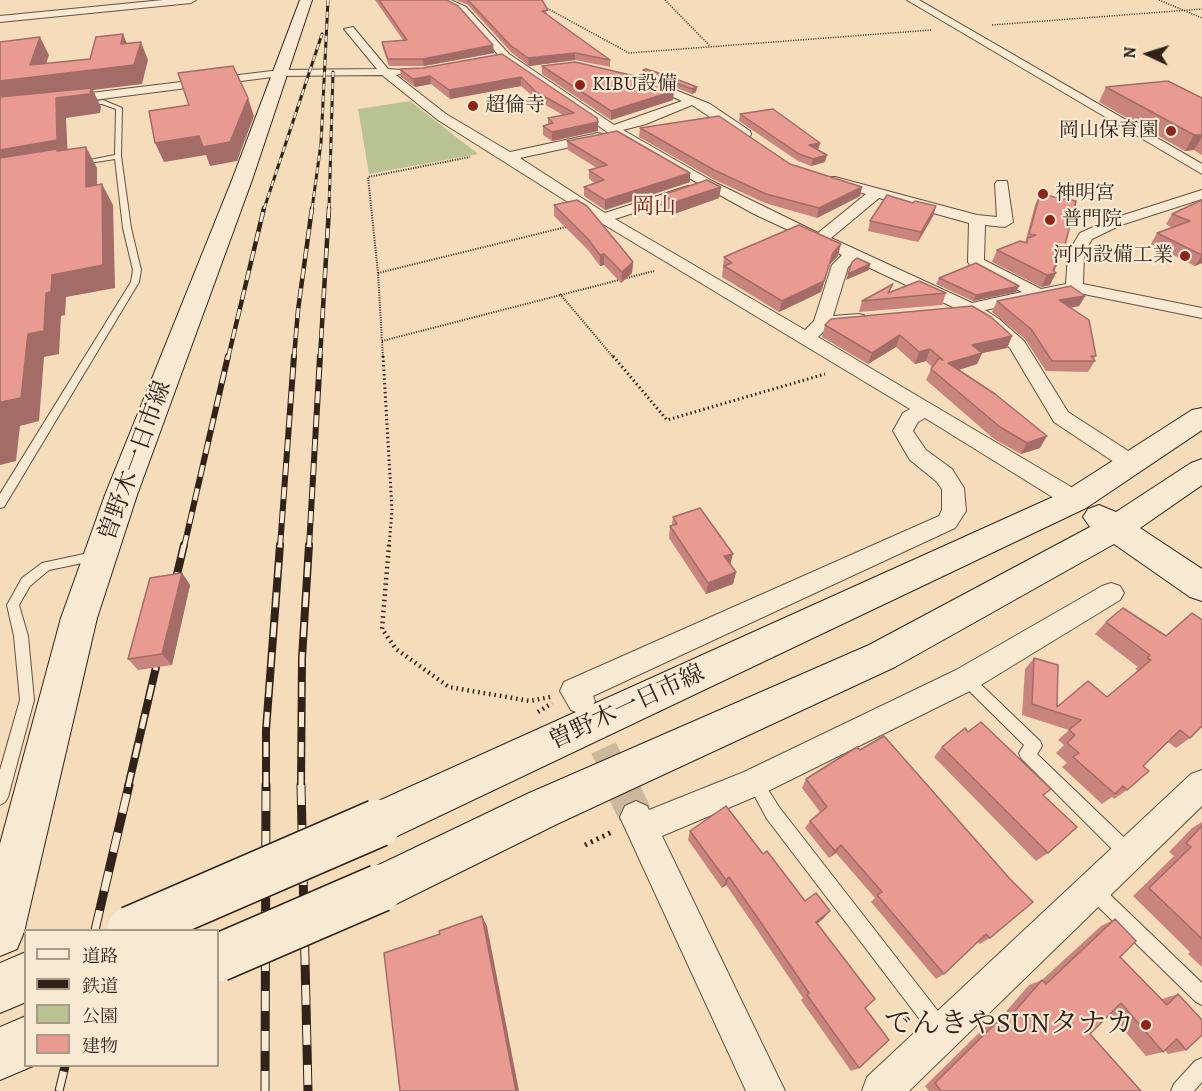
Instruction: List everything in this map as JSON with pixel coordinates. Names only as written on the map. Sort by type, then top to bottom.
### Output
[{"type":"main road","name":"曽野木一日市線","points":[[0,932],[79,618],[121,495],[306,0]]},
{"type":"main road","name":"曽野木一日市線","points":[[133,929],[378,823],[1075,500],[1202,417]]},
{"type":"main road","points":[[219,958],[380,888],[542,809],[882,656],[1116,528],[1202,470]]},
{"type":"main road","points":[[1075,500],[1202,587]]},
{"type":"main road","points":[[0,988],[24,977]]},
{"type":"street","points":[[0,19],[191,0]]},
{"type":"street","points":[[444,0],[463,9],[499,57],[527,71],[546,86],[616,131],[707,184],[971,309],[993,323],[1017,345],[1061,417],[1131,463]]},
{"type":"street","points":[[912,0],[1202,170]]},
{"type":"street","points":[[350,29],[386,73],[442,117],[678,264],[854,366],[1075,500]]},
{"type":"street","points":[[527,71],[546,69]]},
{"type":"street","points":[[0,108],[280,73],[405,72]]},
{"type":"street","points":[[632,78],[667,89],[706,107],[752,139]]},
{"type":"street","points":[[502,154],[616,131],[692,101]]},
{"type":"street","points":[[822,177],[875,194],[977,220],[1005,222],[1002,183]]},
{"type":"street","points":[[603,218],[707,184]]},
{"type":"street","points":[[820,239],[875,194]]},
{"type":"street","points":[[1074,287],[1076,253],[1086,236],[1116,222],[1202,194]]},
{"type":"street","points":[[977,220],[976,262],[1038,294]]},
{"type":"street","points":[[806,339],[822,323],[840,265],[853,255]]},
{"type":"street","points":[[937,312],[971,309],[1074,287],[1202,313]]},
{"type":"street","points":[[822,323],[879,317]]},
{"type":"street","points":[[578,696],[947,522],[954,511],[953,488],[944,475],[918,455],[903,431],[910,418],[925,409]]},
{"type":"street","points":[[766,1091],[638,822],[755,782],[966,678],[1112,593]]},
{"type":"street","points":[[881,1091],[1202,785]]},
{"type":"lane","points":[[0,113],[103,102],[120,108],[118,156],[127,228],[137,270],[135,282],[0,504]]},
{"type":"lane","points":[[71,165],[118,156]]},
{"type":"lane","points":[[0,796],[27,700],[21,636],[13,605],[27,582],[46,566],[101,555]]},
{"type":"lane","points":[[966,678],[1035,746],[1026,753],[1129,854]]},
{"type":"lane","points":[[755,782],[773,813],[942,1032]]},
{"type":"lane","points":[[1093,889],[1202,996]]},
{"type":"lane","points":[[1181,1091],[1202,1068]]},
{"type":"path","points":[[666,0],[711,46]]},
{"type":"path","points":[[1159,0],[1202,18]]},
{"type":"path","points":[[541,5],[629,53],[1202,9]]},
{"type":"path","points":[[502,154],[368,177],[378,273],[392,510],[382,628],[396,649],[449,687],[530,701],[578,696]]},
{"type":"path","points":[[378,273],[603,218]]},
{"type":"path","points":[[382,341],[678,264]]},
{"type":"path","points":[[560,294],[667,420],[854,366]]},
{"type":"green space","points":[[410,101],[478,154],[369,174],[358,109]]},
{"type":"building","points":[[379,0],[447,0],[458,6],[493,45],[423,59],[388,59],[382,42],[407,40]]},
{"type":"building","points":[[468,0],[542,0],[548,10],[542,11],[610,60],[575,53],[528,58],[510,45]]},
{"type":"building","points":[[123,34],[121,44],[141,42],[134,65],[0,81],[0,42],[40,37],[30,65],[90,59],[96,37]]},
{"type":"building","points":[[502,54],[597,118],[598,122],[552,132],[543,126],[553,123],[548,118],[574,113],[536,92],[521,77],[449,90],[430,76],[413,79],[400,69],[423,68]]},
{"type":"building","points":[[575,62],[639,77],[674,91],[611,111],[542,66]]},
{"type":"building","points":[[233,66],[248,98],[230,142],[203,147],[199,136],[155,143],[149,111],[189,105],[178,73]]},
{"type":"building","points":[[646,69],[697,87],[692,89],[643,70]]},
{"type":"building","points":[[1168,81],[1202,98],[1202,135],[1194,135],[1106,87]]},
{"type":"building","points":[[91,88],[90,94],[56,98],[57,140],[0,150],[0,97]]},
{"type":"building","points":[[773,109],[820,143],[809,145],[827,155],[813,159],[799,154],[740,114]]},
{"type":"building","points":[[719,116],[790,164],[862,187],[819,208],[766,194],[714,170],[640,128]]},
{"type":"building","points":[[617,131],[690,173],[605,200],[584,187],[604,180],[589,170],[607,165],[567,141]]},
{"type":"building","points":[[86,147],[86,187],[102,184],[103,265],[52,275],[51,292],[46,293],[44,331],[28,334],[21,398],[1,402],[0,412],[0,158]]},
{"type":"building","points":[[707,180],[721,187],[675,202],[662,195]]},
{"type":"building","points":[[1040,194],[1076,201],[1063,253],[1053,270],[1056,273],[1047,275],[997,250],[1020,241],[1027,243],[1028,238],[1036,235],[1029,234]]},
{"type":"building","points":[[887,195],[913,203],[915,201],[936,206],[921,232],[870,221]]},
{"type":"building","points":[[577,200],[587,206],[633,262],[622,272],[604,254],[600,255],[588,239],[554,205]]},
{"type":"building","points":[[1202,200],[1202,255],[1157,233],[1190,221],[1172,214]]},
{"type":"building","points":[[799,225],[841,244],[833,253],[824,281],[782,301],[724,266],[732,263],[724,257]]},
{"type":"building","points":[[857,258],[870,264],[848,274],[852,262]]},
{"type":"building","points":[[976,263],[1019,286],[976,295],[939,278]]},
{"type":"building","points":[[919,281],[946,293],[862,301],[893,284],[888,293]]},
{"type":"building","points":[[1071,286],[1085,296],[1059,300],[1089,320],[1096,356],[1091,356],[1095,361],[1052,361],[1031,329],[997,301]]},
{"type":"building","points":[[972,306],[991,317],[1012,336],[972,345],[982,353],[948,363],[995,394],[1047,436],[1027,443],[1000,427],[931,369],[939,358],[943,360],[930,349],[919,352],[900,335],[872,353],[825,325],[831,319]]},
{"type":"building","points":[[700,508],[733,554],[724,556],[736,572],[708,583],[670,526],[677,524],[673,517]]},
{"type":"building","points":[[182,573],[162,654],[128,659],[150,578]]},
{"type":"building","points":[[1123,608],[1166,636],[1192,613],[1202,620],[1202,726],[1190,738],[1180,730],[1143,766],[1149,771],[1127,790],[1123,786],[1115,794],[1073,757],[1079,753],[1067,743],[1075,735],[1069,730],[1081,720],[1032,704],[1034,658],[1058,665],[1057,707],[1088,681],[1107,697],[1151,660],[1147,658],[1150,655],[1106,622]]},
{"type":"building","points":[[981,722],[1051,789],[1043,795],[1077,827],[1048,853],[942,747],[965,728],[968,732]]},
{"type":"building","points":[[884,736],[1033,902],[990,938],[986,934],[944,974],[877,895],[882,892],[841,845],[835,851],[810,821],[827,807],[806,779],[857,747],[860,750]]},
{"type":"building","points":[[726,806],[763,854],[767,851],[805,901],[816,893],[830,911],[816,922],[875,999],[865,1008],[889,1040],[859,1068],[807,995],[809,993],[729,877],[726,880],[690,831]]},
{"type":"building","points":[[1202,826],[1202,939],[1149,888],[1191,847],[1186,843]]},
{"type":"building","points":[[482,916],[516,1091],[400,1091],[384,953],[440,934],[439,931]]},
{"type":"building","points":[[1115,919],[1136,941],[1120,957],[1167,1005],[1178,994],[1202,1020],[1202,1035],[1186,1050],[1177,1039],[1163,1052],[1121,1003],[1090,1034],[1141,1091],[941,1091],[935,1083],[997,1022],[1001,1027],[1042,980],[1046,984]]},
{"type":"tunnel","points":[[586,711],[622,787]]},
{"type":"tunnel","points":[[621,785],[635,814]]},
{"type":"railway","points":[[312,209],[321,143],[328,0]]},
{"type":"railway","points":[[264,209],[322,34]]},
{"type":"railway","points":[[329,209],[333,72]]},
{"type":"railway","points":[[228,358],[264,208]]},
{"type":"railway","points":[[294,358],[312,208]]},
{"type":"railway","points":[[320,358],[329,208]]},
{"type":"railway","points":[[184,547],[228,356]]},
{"type":"railway","points":[[280,547],[294,356]]},
{"type":"railway","points":[[309,547],[320,356]]},
{"type":"railway","points":[[174,587],[184,545]]},
{"type":"railway","points":[[266,785],[266,730],[280,545]]},
{"type":"railway","points":[[301,786],[302,658],[309,545]]},
{"type":"railway","points":[[128,787],[156,667]]},
{"type":"railway","points":[[95,929],[129,785]]},
{"type":"railway","points":[[265,1091],[266,785]]},
{"type":"railway","points":[[301,786],[308,1091]]},
{"type":"railway","points":[[59,1091],[65,1067]]},
{"type":"place","name":"KIBU設備","points":[[580,85]]},
{"type":"place","name":"超倫寺","points":[[473,106]]},
{"type":"place","name":"岡山保育園","points":[[1171,131]]},
{"type":"place","name":"神明宮","points":[[1043,194]]},
{"type":"place","name":"普門院","points":[[1050,220]]},
{"type":"place","name":"河内設備工業","points":[[1185,256]]},
{"type":"place","name":"でんきやSUNタナカ","points":[[1146,1025]]},
{"type":"district","name":"岡山","points":[[654,208]]}]
